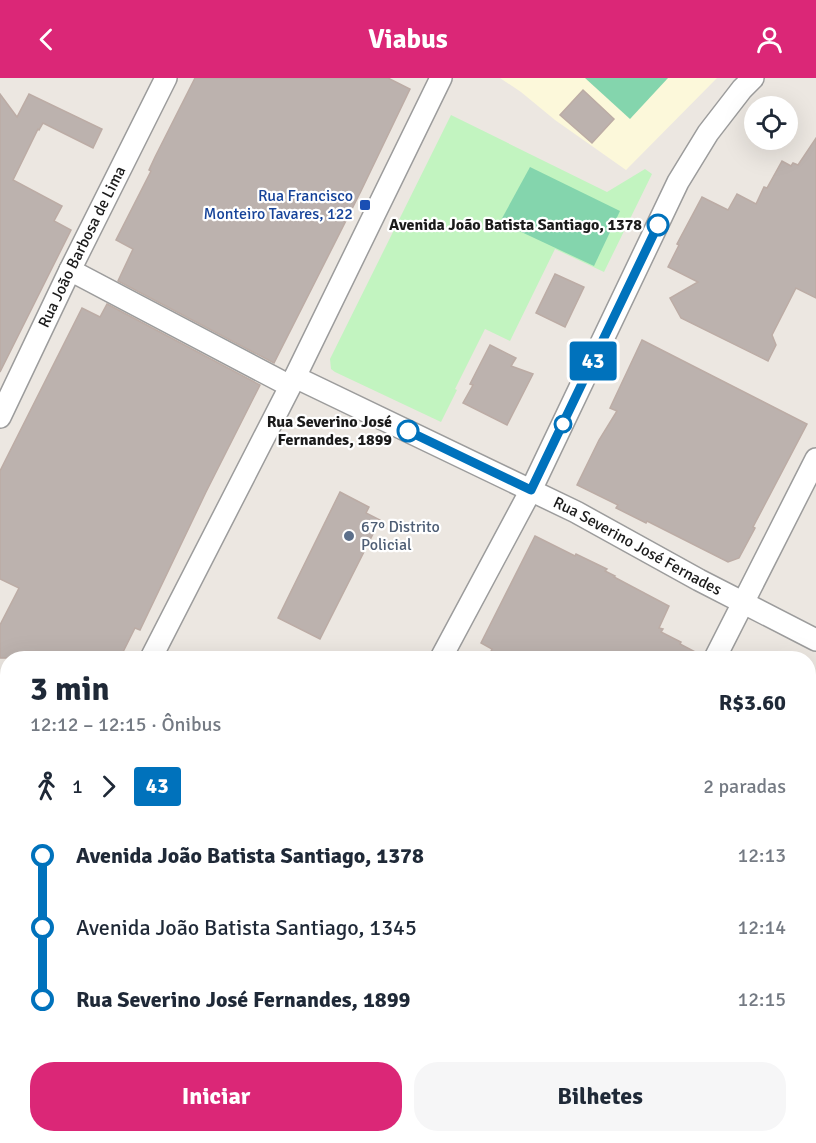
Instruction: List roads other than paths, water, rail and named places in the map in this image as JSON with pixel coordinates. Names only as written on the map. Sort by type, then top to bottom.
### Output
[{"type":"street","name":"Rua João Barbosa de Lima","points":[[0,417],[166,78]]},
{"type":"street","points":[[155,651],[293,382],[441,78]]},
{"type":"street","points":[[445,651],[531,490],[678,182],[708,133],[753,78]]},
{"type":"street","name":"Rua Severino José Fernades","points":[[70,270],[293,382],[576,512],[816,640]]},
{"type":"street","points":[[719,651],[816,459]]},
{"type":"place","name":"Rua Francisco Monteiro Tavares, 122","points":[[365,205]]},
{"type":"place","name":"Avenida João Batista Santiago, 1378","points":[[658,225]]},
{"type":"place","name":"Rua Severino José Fernandes, 1899","points":[[408,431]]},
{"type":"place","name":"67º Distrito Policial","points":[[349,536]]}]
